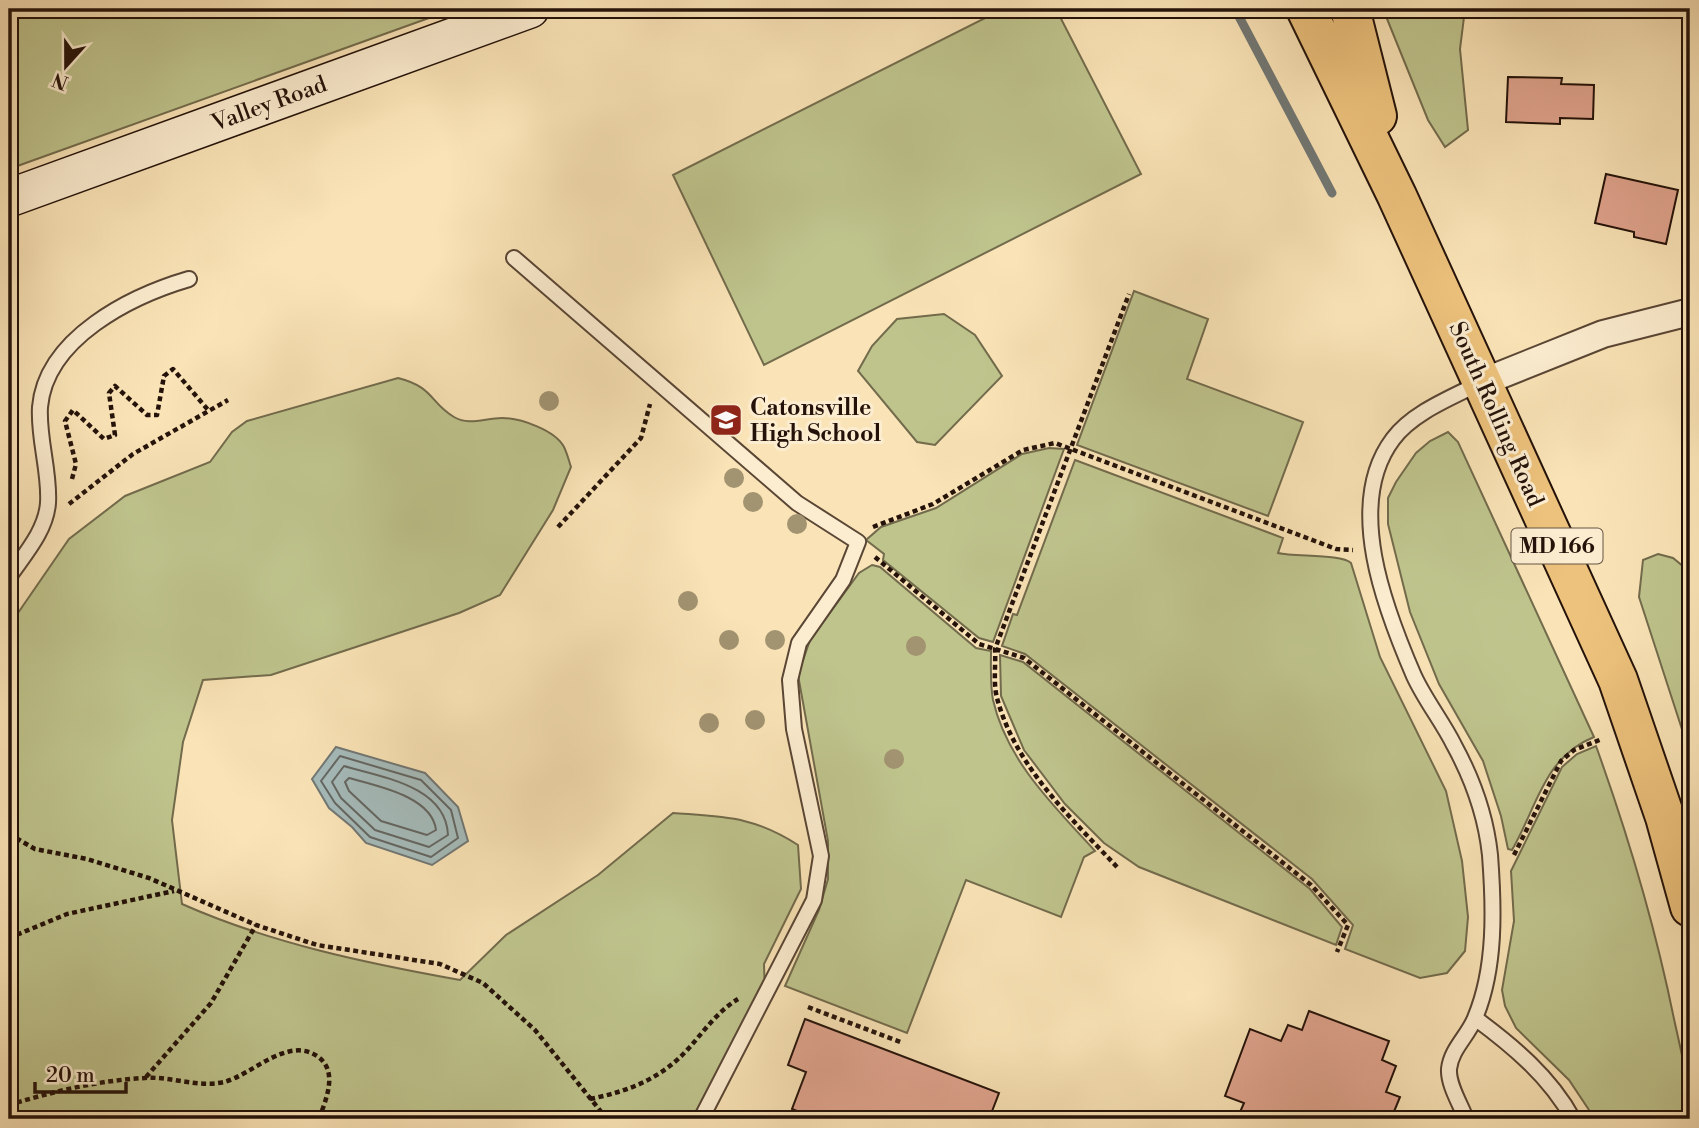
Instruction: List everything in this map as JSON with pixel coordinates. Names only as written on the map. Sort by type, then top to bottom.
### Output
[{"type":"main road","name":"South Rolling Road","points":[[1306,9],[1483,382],[1636,726],[1690,907]]},
{"type":"main road","points":[[1350,9],[1397,196]]},
{"type":"street","name":"Valley Road","points":[[9,198],[530,9]]},
{"type":"street","points":[[1483,382],[1603,334],[1690,312]]},
{"type":"lane","points":[[514,258],[797,503],[858,542],[843,580],[799,643],[790,680],[794,729],[821,856],[814,901],[701,1119]]},
{"type":"lane","points":[[9,577],[38,536],[48,503],[40,406],[45,383],[55,363],[68,346],[106,317],[150,290],[189,279]]},
{"type":"lane","points":[[1466,1119],[1449,1071],[1454,1051],[1475,1018],[1490,959],[1493,897],[1489,851],[1477,794],[1455,746],[1415,678],[1385,599],[1373,549],[1369,500],[1377,465],[1394,437],[1421,415],[1483,382]]},
{"type":"lane","points":[[1475,1018],[1514,1047],[1564,1102],[1573,1119]]},
{"type":"path","points":[[1117,867],[1044,787],[1016,744],[996,696],[995,649],[1129,294]]},
{"type":"path","points":[[69,487],[76,464],[65,421],[73,410],[104,439],[115,435],[109,393],[116,386],[147,415],[157,415],[164,376],[173,369],[209,411]]},
{"type":"path","points":[[558,527],[641,438],[651,407],[646,372]]},
{"type":"path","points":[[82,493],[133,454],[228,400]]},
{"type":"path","points":[[1338,952],[1348,925],[1311,885],[1024,658],[979,644],[858,542],[873,526],[933,505],[1023,450],[1055,443],[1336,549],[1373,549]]},
{"type":"path","points":[[64,507],[67,497]]},
{"type":"path","points":[[1493,897],[1561,761],[1574,750],[1636,726]]},
{"type":"path","points":[[9,834],[35,849],[87,859],[149,878],[256,925],[317,945],[440,964],[483,983],[535,1030],[607,1119]]},
{"type":"path","points":[[9,938],[67,914],[175,891]]},
{"type":"path","points":[[146,1078],[211,1003],[256,925]]},
{"type":"path","points":[[590,1099],[626,1091],[648,1082],[687,1051],[717,1015],[736,1000],[751,993],[765,997]]},
{"type":"path","points":[[808,1007],[903,1043]]},
{"type":"path","points":[[9,1105],[43,1095],[146,1078],[210,1085],[239,1078],[285,1051],[303,1050],[318,1057],[330,1075],[328,1095],[319,1119]]},
{"type":"green space","points":[[9,9],[454,9],[9,169]]},
{"type":"green space","points":[[1003,9],[1056,9],[1141,174],[764,365],[673,175]]},
{"type":"green space","points":[[1383,9],[1465,9],[1460,49],[1468,130],[1445,147],[1428,120]]},
{"type":"green space","points":[[1134,291],[1208,319],[1187,379],[1303,422],[1268,516],[1077,445]]},
{"type":"green space","points":[[944,314],[975,335],[1002,376],[935,445],[917,442],[858,371],[872,346],[897,319]]},
{"type":"green space","points":[[398,378],[419,386],[446,412],[460,420],[509,419],[545,430],[564,447],[571,467],[553,510],[500,595],[459,613],[271,675],[203,680],[183,742],[172,820],[182,904],[284,941],[460,980],[506,935],[598,875],[673,813],[724,817],[767,828],[798,845],[801,889],[764,964],[765,997],[701,1119],[9,1119],[9,626],[69,539],[125,496],[210,462],[232,432],[247,421]]},
{"type":"green space","points":[[1448,432],[1458,442],[1594,737],[1577,746],[1553,770],[1512,850],[1508,849],[1501,816],[1483,761],[1439,684],[1410,612],[1388,524],[1388,498],[1396,482],[1416,453],[1430,441]]},
{"type":"green space","points":[[1049,448],[1064,449],[993,642],[979,638],[883,560],[884,554],[866,540],[881,527],[936,508],[1022,454]]},
{"type":"green space","points":[[1075,460],[1283,538],[1278,553],[1338,558],[1351,563],[1380,657],[1446,791],[1462,861],[1468,917],[1465,951],[1447,973],[1420,978],[1345,949],[1353,925],[1312,879],[1025,654],[1002,646],[1013,614],[1017,615]]},
{"type":"green space","points":[[1658,554],[1673,558],[1690,572],[1690,754],[1639,597],[1643,560]]},
{"type":"green space","points":[[872,565],[880,567],[976,648],[991,651],[993,700],[1009,743],[1034,782],[1095,851],[1084,857],[1061,917],[966,880],[907,1033],[785,986],[819,910],[828,879],[828,841],[798,675],[810,640],[859,573]]},
{"type":"green space","points":[[1000,655],[1023,662],[1310,889],[1342,927],[1336,945],[1139,867],[1104,843],[1065,804],[1024,750],[1001,696]]},
{"type":"green space","points":[[1596,746],[1630,847],[1667,984],[1685,1069],[1690,1119],[1595,1119],[1569,1080],[1516,1028],[1505,1006],[1502,990],[1514,921],[1511,871],[1562,767],[1577,754]]},
{"type":"water","points":[[336,747],[425,773],[458,807],[468,841],[432,865],[366,843],[329,808],[312,779]]},
{"type":"building","points":[[1513,9],[1533,9],[1526,18]]},
{"type":"building","points":[[1508,77],[1562,78],[1561,84],[1594,85],[1593,119],[1560,118],[1560,124],[1506,122]]},
{"type":"building","points":[[1606,174],[1678,190],[1666,244],[1634,237],[1634,232],[1595,223]]},
{"type":"building","points":[[1309,1011],[1389,1041],[1382,1060],[1396,1066],[1386,1092],[1400,1097],[1391,1119],[1237,1119],[1244,1103],[1225,1096],[1250,1029],[1281,1041],[1288,1025],[1302,1030]]},
{"type":"building","points":[[805,1019],[999,1093],[989,1119],[811,1119],[812,1117],[792,1109],[806,1072],[788,1065]]},
{"type":"waterway","points":[[1235,9],[1332,193]]},
{"type":"place","name":"Catonsville High School","points":[[726,420]]}]
